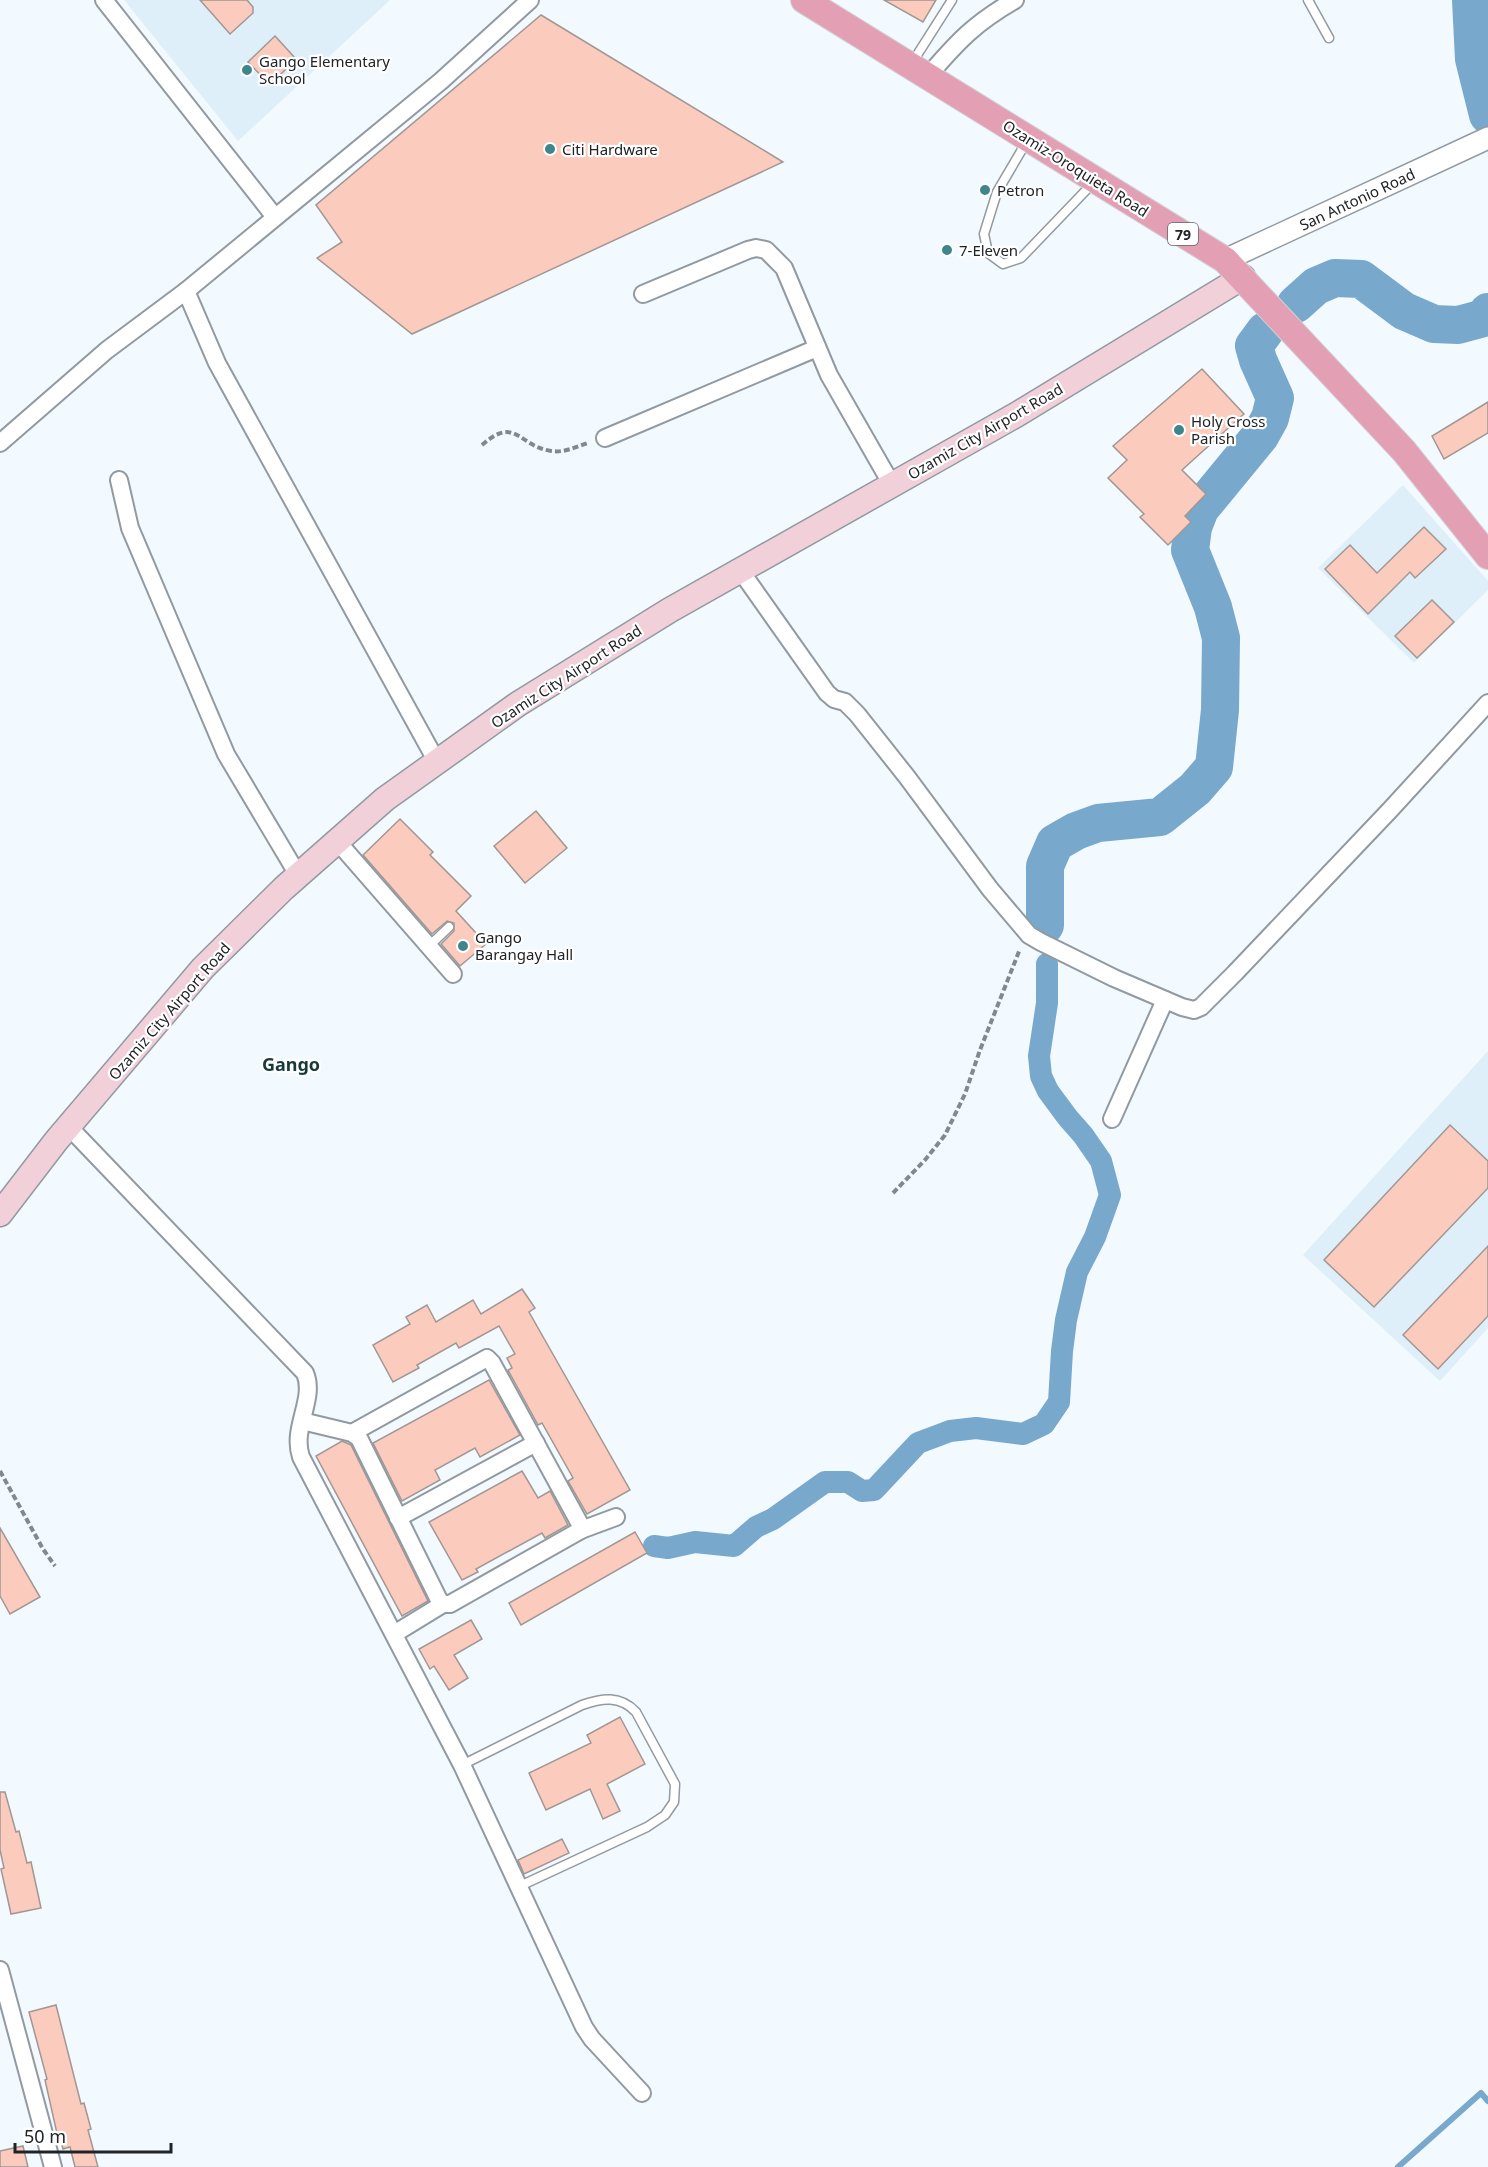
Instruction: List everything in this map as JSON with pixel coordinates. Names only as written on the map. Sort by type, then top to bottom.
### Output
[{"type":"main road","name":"Ozamiz-Oroquieta Road","points":[[804,0],[1234,268],[1404,451],[1488,556]]},
{"type":"main road","name":"Ozamiz City Airport Road","points":[[0,1214],[68,1126],[203,968],[298,875],[385,799],[518,704],[670,610],[1016,415],[1234,268]]},
{"type":"street","points":[[104,0],[275,217]]},
{"type":"street","points":[[0,443],[107,350],[186,291],[441,81],[530,0]]},
{"type":"street","points":[[919,71],[989,15],[1015,0]]},
{"type":"street","name":"San Antonio Road","points":[[1234,268],[1488,138]]},
{"type":"street","points":[[643,294],[748,250],[761,248],[772,254],[789,278],[829,375],[892,485]]},
{"type":"street","points":[[186,291],[217,363],[437,762]]},
{"type":"street","points":[[605,438],[817,348]]},
{"type":"street","points":[[119,480],[130,528],[226,754],[298,875]]},
{"type":"street","points":[[741,570],[827,693],[834,699],[845,702],[857,714],[990,889],[1027,932],[1061,953],[1114,978],[1194,1010],[1235,973],[1488,703]]},
{"type":"street","points":[[337,841],[453,974]]},
{"type":"street","points":[[1112,1119],[1165,1000]]},
{"type":"street","points":[[68,1126],[304,1373],[307,1390],[297,1439],[301,1457],[462,1765],[584,2027],[592,2039],[642,2093]]},
{"type":"street","points":[[352,1433],[487,1358],[492,1363],[536,1443],[581,1526],[581,1530]]},
{"type":"street","points":[[302,1421],[352,1433],[359,1438],[442,1604]]},
{"type":"street","points":[[398,1518],[536,1443]]},
{"type":"street","points":[[394,1634],[442,1604],[450,1604],[581,1530],[616,1517]]},
{"type":"street","points":[[0,1970],[53,2167]]},
{"type":"lane","points":[[919,71],[952,0]]},
{"type":"lane","points":[[1308,0],[1329,38]]},
{"type":"lane","points":[[1028,138],[997,192],[984,234],[988,253],[1003,264],[1022,258],[1096,180]]},
{"type":"lane","points":[[429,946],[449,927]]},
{"type":"lane","points":[[462,1765],[582,1705],[598,1699],[616,1699],[629,1705],[636,1712],[675,1784],[674,1802],[665,1815],[647,1827],[520,1886]]},
{"type":"path","points":[[482,445],[495,433],[501,431],[510,432],[537,447],[551,451],[566,451],[605,438]]},
{"type":"path","points":[[893,1193],[945,1135],[965,1094],[1027,932]]},
{"type":"path","points":[[0,1471],[43,1549],[55,1566]]},
{"type":"shaded area","name":"Gango Elementary School","points":[[124,0],[390,0],[238,141]]},
{"type":"shaded area","points":[[1403,485],[1488,581],[1488,590],[1414,663],[1318,568]]},
{"type":"shaded area","points":[[1488,1051],[1488,1328],[1440,1381],[1303,1255]]},
{"type":"building","points":[[200,0],[247,0],[253,7],[253,13],[230,34]]},
{"type":"building","points":[[884,0],[936,0],[923,22]]},
{"type":"building","points":[[541,15],[783,162],[412,334],[317,258],[342,242],[316,205]]},
{"type":"building","points":[[275,36],[296,59],[270,85],[248,62]]},
{"type":"building","name":"Holy Cross Parish","points":[[1202,369],[1244,414],[1182,470],[1206,494],[1185,516],[1191,522],[1168,545],[1140,517],[1144,514],[1108,478],[1127,460],[1113,446]]},
{"type":"building","points":[[1488,402],[1488,433],[1444,459],[1432,436]]},
{"type":"building","points":[[1424,527],[1446,549],[1415,578],[1410,572],[1368,614],[1325,569],[1350,545],[1377,573]]},
{"type":"building","points":[[1432,600],[1454,622],[1417,658],[1395,636]]},
{"type":"building","points":[[536,811],[567,848],[525,883],[494,846]]},
{"type":"building","points":[[400,819],[433,852],[430,855],[471,896],[456,911],[486,944],[460,966],[441,944],[454,931],[454,923],[447,921],[432,934],[363,855]]},
{"type":"building","points":[[1450,1125],[1488,1161],[1488,1188],[1374,1307],[1324,1260]]},
{"type":"building","points":[[1488,1246],[1488,1316],[1438,1369],[1403,1335]]},
{"type":"building","points":[[522,1289],[535,1308],[529,1312],[630,1490],[587,1514],[568,1481],[573,1478],[542,1423],[538,1425],[508,1370],[512,1368],[507,1358],[515,1354],[499,1326],[459,1348],[456,1343],[417,1365],[419,1368],[393,1382],[373,1345],[410,1324],[406,1317],[427,1305],[436,1322],[473,1300],[481,1314]]},
{"type":"building","points":[[489,1380],[520,1435],[480,1457],[475,1448],[435,1470],[440,1480],[402,1501],[373,1443]]},
{"type":"building","points":[[342,1441],[351,1445],[428,1601],[402,1616],[316,1456]]},
{"type":"building","points":[[522,1471],[538,1498],[550,1491],[568,1525],[545,1538],[542,1533],[476,1569],[478,1572],[462,1580],[429,1522]]},
{"type":"building","points":[[0,1528],[40,1597],[10,1614],[0,1596]]},
{"type":"building","points":[[635,1532],[647,1553],[521,1625],[509,1603]]},
{"type":"building","points":[[471,1620],[482,1639],[454,1655],[468,1678],[449,1690],[434,1666],[430,1669],[419,1649]]},
{"type":"building","points":[[620,1717],[645,1764],[607,1784],[620,1811],[603,1819],[590,1789],[546,1810],[529,1773],[591,1743],[587,1735]]},
{"type":"building","points":[[0,1792],[5,1792],[16,1832],[19,1831],[27,1863],[31,1862],[41,1908],[11,1914],[1,1869],[4,1868],[0,1850]]},
{"type":"building","points":[[562,1839],[569,1853],[524,1874],[518,1860]]},
{"type":"building","points":[[56,2005],[81,2104],[84,2103],[91,2129],[88,2130],[98,2167],[75,2167],[70,2147],[63,2149],[60,2137],[58,2138],[45,2080],[47,2079],[29,2012]]},
{"type":"building","points":[[23,2146],[28,2167],[0,2167],[0,2151]]},
{"type":"waterway","points":[[1471,0],[1474,59],[1488,115]]},
{"type":"waterway","points":[[1296,304],[1316,286],[1335,278],[1361,279],[1404,311],[1434,324],[1458,325],[1484,318],[1488,312]]},
{"type":"waterway","points":[[1045,925],[1045,866],[1055,843],[1076,831],[1098,823],[1160,817],[1195,789],[1214,767],[1220,710],[1221,638],[1213,607],[1190,550],[1193,527],[1200,509],[1260,436],[1270,418],[1275,398],[1254,346],[1265,331]]},
{"type":"waterway","points":[[654,1546],[668,1548],[695,1542],[734,1546],[756,1527],[773,1519],[825,1482],[848,1482],[862,1491],[874,1490],[918,1443],[950,1431],[976,1428],[1023,1434],[1044,1424],[1059,1402],[1066,1320],[1077,1272],[1095,1237],[1110,1195],[1101,1161],[1048,1091],[1041,1076],[1039,1056],[1047,1003],[1047,964]]},
{"type":"waterway","points":[[1398,2167],[1481,2093],[1488,2101]]},
{"type":"place","name":"Gango Elementary School","points":[[247,70]]},
{"type":"place","name":"Citi Hardware","points":[[550,149]]},
{"type":"place","name":"Petron","points":[[985,190]]},
{"type":"place","name":"7-Eleven","points":[[947,250]]},
{"type":"place","name":"Holy Cross Parish","points":[[1179,430]]},
{"type":"place","name":"Gango Barangay Hall","points":[[463,946]]},
{"type":"district","name":"Gango","points":[[291,1064]]}]
